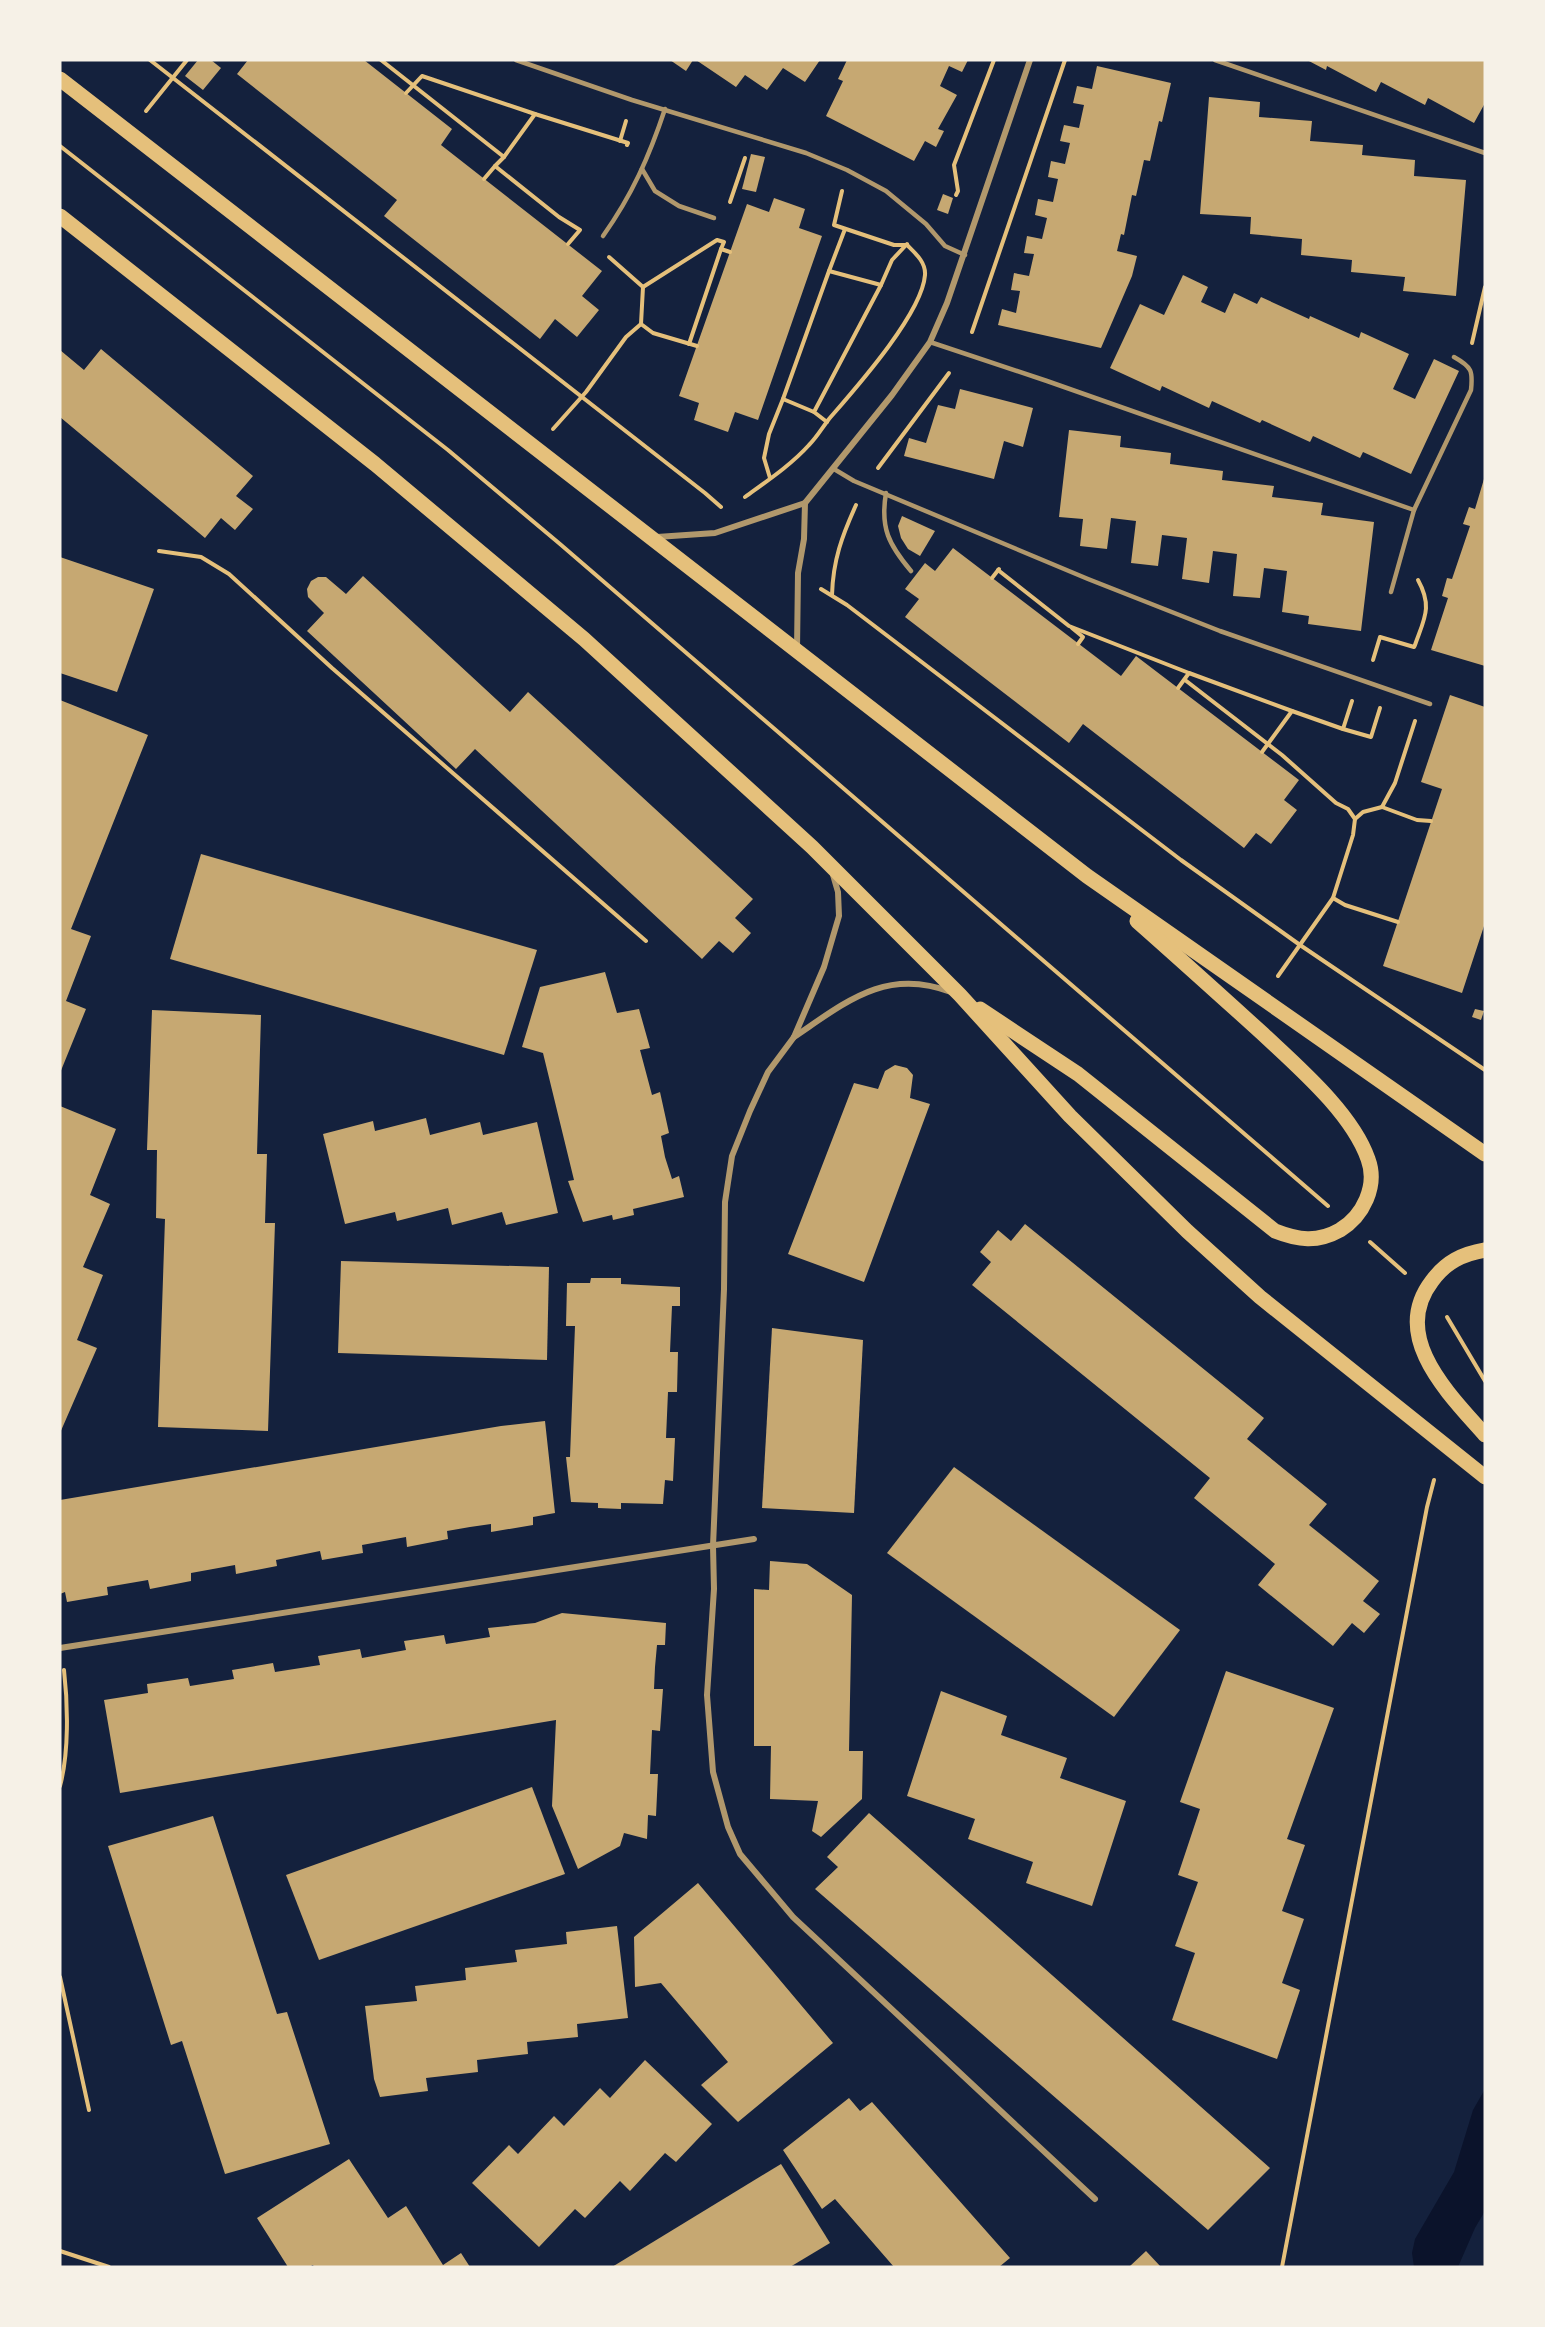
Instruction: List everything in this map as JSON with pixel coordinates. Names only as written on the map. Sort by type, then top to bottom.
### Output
[{"type":"main road","points":[[60,79],[1087,876],[1485,1155]]},
{"type":"main road","points":[[60,216],[375,464],[584,639],[812,847],[960,995],[1070,1116],[1187,1231],[1260,1297],[1485,1477]]},
{"type":"main road","points":[[960,995],[1078,1074],[1275,1231],[1300,1240],[1316,1239],[1330,1235],[1355,1217],[1367,1200],[1370,1187],[1369,1161],[1357,1136],[1338,1110],[1311,1079],[1087,876]]},
{"type":"main road","points":[[1485,1250],[1468,1253],[1447,1264],[1425,1290],[1417,1322],[1422,1353],[1453,1398],[1485,1436]]},
{"type":"street","points":[[650,538],[715,533],[805,503],[834,469],[930,342],[948,303],[1030,60]]},
{"type":"street","points":[[798,651],[798,573],[804,539],[805,503]]},
{"type":"street","points":[[812,847],[831,868],[838,892],[839,916],[824,967],[794,1037],[768,1072],[732,1156],[725,1202],[724,1289],[713,1546],[714,1588],[708,1695],[713,1772],[728,1827],[741,1854],[793,1917],[1095,2199]]},
{"type":"street","points":[[794,1037],[827,1015],[881,986],[908,982],[936,986],[960,995]]},
{"type":"street","points":[[60,1648],[754,1539]]},
{"type":"lane","points":[[516,60],[632,100],[806,153],[848,170],[886,191],[926,224],[945,246],[965,255]]},
{"type":"lane","points":[[1215,60],[1485,151]]},
{"type":"lane","points":[[603,236],[629,197],[665,109]]},
{"type":"lane","points":[[642,169],[655,191],[679,206],[714,218]]},
{"type":"lane","points":[[930,342],[1414,510]]},
{"type":"lane","points":[[1391,592],[1414,510],[1471,390],[1472,374],[1467,364],[1454,357]]},
{"type":"lane","points":[[834,469],[854,481],[1121,592],[1220,631],[1430,704]]},
{"type":"lane","points":[[886,493],[883,513],[891,545],[911,571]]},
{"type":"path","points":[[129,132],[187,60]]},
{"type":"path","points":[[381,60],[504,156]]},
{"type":"path","points":[[814,412],[892,260],[926,224],[950,214],[958,191],[954,165],[994,60]]},
{"type":"path","points":[[406,93],[422,75],[628,143],[625,151]]},
{"type":"path","points":[[484,179],[535,114]]},
{"type":"path","points":[[728,208],[753,136]]},
{"type":"path","points":[[60,146],[438,442],[560,544],[1306,1187]]},
{"type":"path","points":[[495,166],[559,217],[585,234]]},
{"type":"path","points":[[739,500],[770,478],[810,444],[880,358],[906,320],[920,292],[925,275],[922,262],[907,245],[894,244],[834,225],[848,170]]},
{"type":"path","points":[[568,244],[586,223]]},
{"type":"path","points":[[643,287],[717,240],[721,229]]},
{"type":"path","points":[[770,478],[764,458],[769,435],[845,229]]},
{"type":"path","points":[[689,344],[724,243],[717,240]]},
{"type":"path","points":[[721,249],[730,252]]},
{"type":"path","points":[[606,254],[643,287]]},
{"type":"path","points":[[829,271],[881,285]]},
{"type":"path","points":[[536,447],[586,392],[626,337],[641,324],[643,287]]},
{"type":"path","points":[[1467,364],[1485,287]]},
{"type":"path","points":[[641,324],[653,333],[697,346]]},
{"type":"path","points":[[783,399],[814,412],[827,422]]},
{"type":"path","points":[[722,508],[731,503]]},
{"type":"path","points":[[159,551],[201,557],[229,574],[332,668],[646,941]]},
{"type":"path","points":[[1389,708],[1347,693],[1352,678],[1363,660],[1374,660],[1380,637],[1414,647],[1415,645],[1428,609],[1423,589],[1402,551]]},
{"type":"path","points":[[992,578],[999,570],[1083,637],[1078,644]]},
{"type":"path","points":[[1069,626],[1189,674],[1371,737],[1381,705]]},
{"type":"path","points":[[1178,688],[1189,674]]},
{"type":"path","points":[[1185,680],[1282,755],[1336,803],[1348,809],[1355,819]]},
{"type":"path","points":[[1343,729],[1354,696]]},
{"type":"path","points":[[1262,752],[1292,711]]},
{"type":"path","points":[[1382,807],[1395,783],[1416,716]]},
{"type":"path","points":[[1262,999],[1333,898],[1353,835],[1355,819],[1363,812],[1382,807],[1417,820],[1431,821]]},
{"type":"path","points":[[1333,898],[1345,905],[1398,922]]},
{"type":"path","points":[[1442,1308],[1485,1381]]},
{"type":"path","points":[[1282,2267],[1434,1480]]},
{"type":"path","points":[[60,1786],[63,1776],[66,1733],[64,1669]]},
{"type":"path","points":[[60,1977],[89,2110]]},
{"type":"path","points":[[60,2251],[109,2267]]},
{"type":"water","points":[[1485,2089],[1485,2211],[1458,2267],[1414,2267],[1412,2253],[1415,2239],[1454,2172],[1473,2110]]},
{"type":"building","points":[[198,60],[211,60],[221,68],[203,90],[185,76]]},
{"type":"building","points":[[248,60],[364,60],[452,129],[441,145],[602,271],[582,296],[599,310],[577,337],[555,319],[540,339],[384,216],[397,200],[237,74]]},
{"type":"building","points":[[670,60],[693,60],[686,71]]},
{"type":"building","points":[[696,60],[820,60],[805,82],[783,68],[767,90],[745,75],[736,87]]},
{"type":"building","points":[[847,60],[968,60],[962,72],[949,66],[940,86],[957,95],[938,129],[944,131],[936,147],[925,141],[914,161],[826,116],[843,81],[838,79]]},
{"type":"building","points":[[1307,60],[1485,60],[1485,103],[1474,123],[1428,98],[1425,105],[1381,82],[1376,92],[1327,66],[1326,70]]},
{"type":"building","points":[[1097,66],[1171,83],[1150,161],[1144,160],[1136,196],[1132,195],[1124,235],[1121,234],[1117,251],[1137,256],[1132,276],[1101,348],[998,325],[1002,309],[1016,313],[1020,291],[1011,290],[1014,273],[1029,276],[1034,254],[1024,253],[1027,236],[1042,239],[1047,218],[1035,215],[1038,199],[1053,202],[1058,179],[1048,177],[1051,161],[1065,164],[1070,143],[1060,141],[1064,125],[1079,128],[1084,105],[1073,103],[1077,86],[1092,89]]},
{"type":"building","points":[[1209,97],[1260,102],[1259,117],[1312,121],[1310,141],[1363,145],[1362,155],[1415,160],[1414,176],[1466,180],[1456,296],[1403,291],[1405,277],[1351,272],[1352,260],[1301,255],[1302,239],[1250,234],[1251,217],[1200,214]]},
{"type":"building","points":[[751,154],[765,157],[756,192],[742,189]]},
{"type":"building","points":[[943,194],[953,198],[948,214],[937,210]]},
{"type":"building","points":[[774,198],[805,209],[799,228],[822,236],[758,420],[735,412],[728,432],[694,420],[699,403],[679,396],[747,204],[769,212]]},
{"type":"building","points":[[1183,275],[1208,287],[1201,302],[1225,313],[1234,293],[1257,304],[1261,297],[1359,338],[1361,332],[1409,354],[1393,389],[1415,399],[1434,359],[1459,371],[1411,474],[1363,452],[1360,458],[1313,436],[1310,442],[1212,401],[1209,408],[1162,386],[1160,391],[1110,368],[1140,304],[1164,315]]},
{"type":"building","points":[[101,349],[253,476],[236,496],[253,509],[235,530],[221,518],[205,538],[60,417],[60,350],[84,370]]},
{"type":"building","points":[[960,389],[1033,408],[1023,447],[1004,441],[994,479],[904,456],[909,438],[926,443],[938,405],[955,409]]},
{"type":"building","points":[[1069,430],[1121,436],[1120,447],[1171,453],[1170,464],[1223,471],[1222,480],[1274,486],[1272,497],[1323,503],[1321,515],[1374,522],[1361,631],[1308,624],[1309,616],[1282,612],[1287,571],[1264,568],[1260,598],[1233,596],[1237,554],[1213,551],[1209,583],[1182,579],[1187,538],[1162,535],[1158,566],[1131,563],[1136,521],[1111,518],[1107,549],[1080,546],[1083,519],[1059,517]]},
{"type":"building","points":[[1484,479],[1485,666],[1431,650],[1448,598],[1442,596],[1447,578],[1452,579],[1470,526],[1463,524],[1469,507],[1475,509]]},
{"type":"building","points":[[902,516],[935,531],[920,556],[908,549],[901,538],[898,526]]},
{"type":"building","points":[[953,548],[1121,676],[1136,656],[1299,780],[1284,800],[1297,810],[1271,844],[1256,833],[1244,848],[1083,724],[1069,743],[905,617],[919,599],[905,589],[925,563],[935,571]]},
{"type":"building","points":[[60,557],[154,589],[117,692],[60,673]]},
{"type":"building","points":[[363,576],[510,712],[528,692],[753,899],[735,918],[751,933],[733,953],[719,941],[702,959],[475,749],[456,769],[307,631],[324,613],[308,597],[307,589],[311,581],[318,577],[326,577],[346,594]]},
{"type":"building","points":[[1450,695],[1485,707],[1485,923],[1462,993],[1383,966],[1442,789],[1421,782]]},
{"type":"building","points":[[60,700],[148,735],[71,929],[91,936],[66,1001],[86,1009],[60,1073]]},
{"type":"building","points":[[201,854],[537,950],[504,1055],[170,959]]},
{"type":"building","points":[[605,972],[617,1013],[639,1009],[650,1048],[640,1050],[652,1095],[660,1092],[669,1133],[661,1136],[665,1157],[672,1179],[679,1176],[684,1197],[633,1209],[634,1215],[613,1220],[612,1215],[583,1222],[568,1181],[574,1180],[543,1053],[522,1047],[540,987]]},
{"type":"building","points":[[1475,1009],[1484,1011],[1481,1020],[1472,1017]]},
{"type":"building","points":[[152,1010],[261,1015],[257,1154],[267,1154],[265,1223],[275,1223],[268,1431],[158,1427],[165,1219],[156,1218],[157,1150],[147,1150]]},
{"type":"building","points":[[895,1065],[907,1068],[913,1075],[910,1098],[930,1104],[864,1282],[788,1254],[854,1083],[878,1089],[885,1071]]},
{"type":"building","points":[[60,1106],[116,1129],[90,1195],[110,1204],[83,1267],[103,1275],[77,1340],[97,1348],[60,1433]]},
{"type":"building","points":[[426,1118],[430,1135],[480,1122],[483,1135],[537,1122],[558,1213],[506,1225],[502,1212],[452,1225],[448,1208],[397,1221],[395,1212],[345,1224],[323,1134],[373,1121],[375,1131]]},
{"type":"building","points":[[1025,1224],[1264,1418],[1247,1439],[1327,1504],[1309,1525],[1379,1581],[1363,1601],[1380,1614],[1364,1633],[1352,1623],[1333,1646],[1258,1585],[1275,1564],[1194,1498],[1210,1478],[972,1285],[991,1262],[980,1252],[998,1230],[1011,1241]]},
{"type":"building","points":[[341,1261],[549,1267],[547,1360],[338,1353]]},
{"type":"building","points":[[591,1278],[621,1278],[621,1284],[680,1287],[680,1306],[672,1306],[670,1352],[678,1352],[677,1392],[668,1392],[666,1438],[675,1438],[673,1481],[665,1480],[663,1504],[621,1503],[621,1509],[598,1508],[598,1503],[571,1502],[566,1457],[570,1457],[575,1326],[566,1326],[567,1283],[590,1283]]},
{"type":"building","points":[[772,1328],[863,1340],[854,1513],[762,1508]]},
{"type":"building","points":[[545,1421],[555,1513],[533,1517],[533,1525],[491,1532],[491,1524],[447,1531],[448,1539],[407,1547],[406,1537],[362,1545],[363,1553],[322,1560],[320,1551],[276,1560],[277,1566],[236,1574],[235,1565],[191,1573],[191,1581],[150,1589],[148,1580],[107,1587],[108,1595],[67,1602],[65,1592],[60,1594],[60,1500],[501,1426]]},
{"type":"building","points":[[954,1467],[1180,1630],[1114,1717],[887,1553]]},
{"type":"building","points":[[770,1561],[807,1564],[852,1595],[849,1751],[863,1751],[862,1799],[821,1837],[812,1831],[818,1801],[770,1799],[771,1746],[754,1746],[754,1589],[769,1590]]},
{"type":"building","points":[[562,1613],[666,1623],[665,1645],[657,1645],[655,1667],[654,1689],[663,1689],[660,1731],[652,1730],[650,1774],[658,1774],[656,1816],[648,1815],[647,1839],[624,1833],[620,1846],[578,1869],[552,1806],[556,1720],[120,1793],[104,1700],[148,1693],[147,1684],[188,1678],[190,1686],[234,1679],[232,1670],[273,1663],[275,1672],[320,1665],[318,1656],[360,1649],[362,1658],[406,1650],[404,1641],[444,1635],[446,1644],[490,1637],[488,1628],[535,1623]]},
{"type":"building","points":[[1226,1671],[1334,1708],[1287,1839],[1305,1845],[1282,1911],[1304,1919],[1282,1983],[1300,1990],[1277,2059],[1172,2020],[1195,1953],[1175,1946],[1198,1882],[1178,1875],[1200,1809],[1180,1802]]},
{"type":"building","points":[[941,1691],[1007,1716],[1001,1735],[1067,1758],[1060,1778],[1126,1801],[1092,1906],[1026,1883],[1033,1862],[968,1839],[975,1819],[907,1796]]},
{"type":"building","points":[[532,1787],[565,1874],[319,1960],[286,1875]]},
{"type":"building","points":[[869,1813],[1270,2168],[1208,2230],[815,1889],[838,1867],[827,1857]]},
{"type":"building","points":[[213,1816],[277,2014],[287,2012],[330,2144],[225,2174],[182,2041],[171,2045],[108,1846]]},
{"type":"building","points":[[698,1883],[833,2043],[738,2122],[701,2085],[728,2062],[661,1983],[635,1987],[634,1937]]},
{"type":"building","points":[[617,1926],[628,2018],[577,2024],[578,2037],[527,2042],[528,2054],[477,2060],[478,2072],[426,2078],[428,2091],[380,2097],[374,2079],[365,2006],[417,2001],[415,1986],[466,1980],[465,1968],[517,1962],[515,1950],[567,1944],[566,1932]]},
{"type":"building","points":[[645,2060],[712,2124],[676,2162],[665,2153],[630,2191],[620,2181],[585,2218],[575,2209],[539,2247],[472,2183],[509,2145],[518,2154],[554,2116],[564,2126],[600,2088],[610,2098]]},
{"type":"building","points":[[849,2098],[860,2111],[872,2102],[1010,2258],[999,2267],[894,2267],[835,2199],[822,2209],[783,2150]]},
{"type":"building","points":[[349,2159],[388,2218],[406,2206],[443,2265],[461,2253],[470,2267],[314,2267],[313,2265],[288,2267],[257,2218]]},
{"type":"building","points":[[781,2164],[830,2243],[790,2267],[612,2267]]},
{"type":"building","points":[[1146,2251],[1161,2267],[1129,2267]]}]
